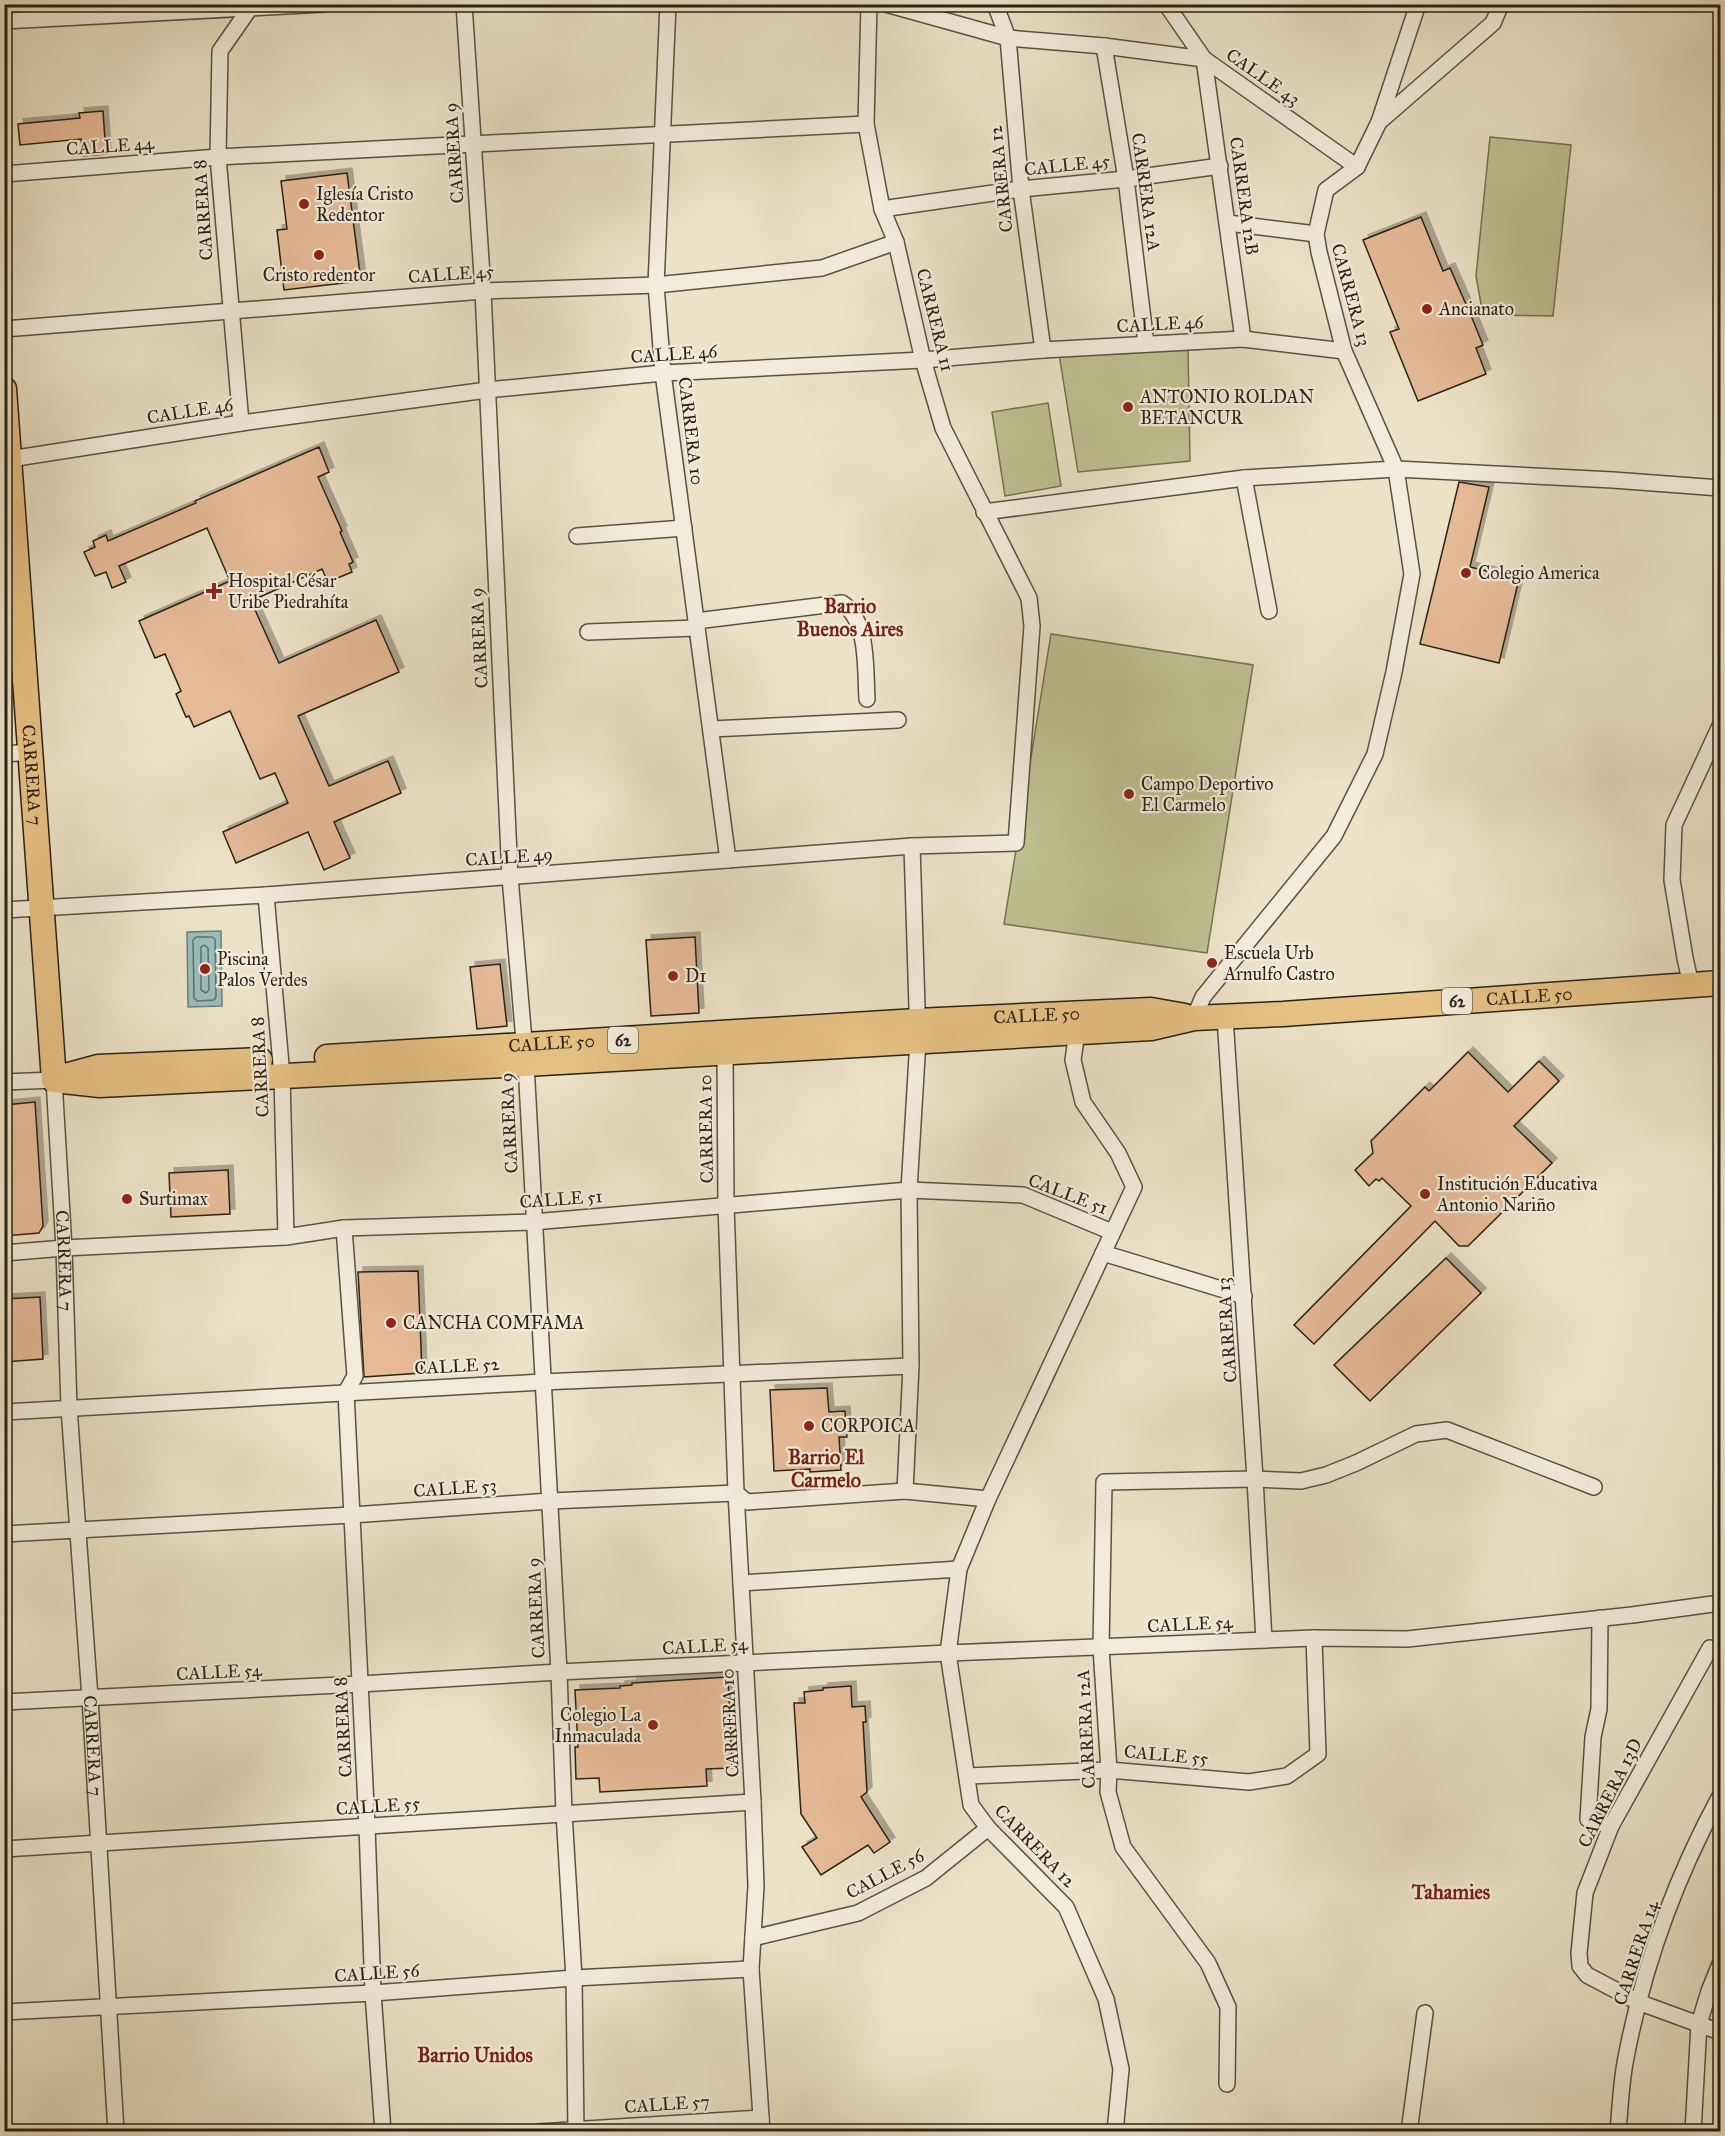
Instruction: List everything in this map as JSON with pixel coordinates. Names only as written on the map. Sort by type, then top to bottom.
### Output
[{"type":"main road","name":"CARRERA 7","points":[[4,389],[10,459],[13,599],[31,753],[54,1080]]},
{"type":"main road","name":"CALLE 50","points":[[54,1080],[100,1085],[281,1068],[918,1031],[1077,1032],[1151,1028],[1194,1018],[1720,982]]},
{"type":"main road","name":"CALLE 50","points":[[525,1055],[725,1053],[918,1031],[1151,1010],[1194,1018]]},
{"type":"street","points":[[4,21],[251,6],[324,4]]},
{"type":"street","name":"CARRERA 9","points":[[464,4],[483,291],[510,877],[525,1055],[550,1501],[574,1978],[576,2130]]},
{"type":"street","name":"CARRERA 10","points":[[668,4],[656,285],[663,374],[728,860]]},
{"type":"street","name":"CARRERA 11","points":[[869,4],[866,124],[882,209],[896,242],[923,360],[943,428],[1029,598],[1032,626],[1016,843]]},
{"type":"street","name":"CALLE 43","points":[[886,4],[1008,39],[1104,46],[1204,59],[1357,167]]},
{"type":"street","name":"CARRERA 12","points":[[995,4],[1008,39],[1021,189],[1043,350]]},
{"type":"street","points":[[1166,4],[1204,59]]},
{"type":"street","name":"CARRERA 13","points":[[1194,1018],[1203,997],[1334,836],[1375,754],[1394,672],[1412,574],[1396,468],[1344,351],[1316,234],[1326,190],[1357,167],[1379,122],[1418,4]]},
{"type":"street","points":[[1379,122],[1493,22],[1501,4]]},
{"type":"street","name":"CARRERA 8","points":[[241,423],[218,157],[220,51],[251,6]]},
{"type":"street","name":"CARRERA 12A","points":[[1104,46],[1126,179],[1146,344]]},
{"type":"street","name":"CARRERA 12B","points":[[1204,59],[1243,339]]},
{"type":"street","name":"CALLE 44","points":[[4,174],[218,157],[866,124]]},
{"type":"street","name":"CALLE 45","points":[[882,209],[1021,189],[1126,179],[1220,166]]},
{"type":"street","points":[[1228,223],[1316,234]]},
{"type":"street","name":"CALLE 45","points":[[4,329],[483,291],[656,285],[822,268],[896,242]]},
{"type":"street","name":"CALLE 46","points":[[10,459],[241,423],[487,390],[663,374],[1243,339],[1344,351]]},
{"type":"street","points":[[984,512],[1244,478],[1396,468],[1720,488]]},
{"type":"street","points":[[1244,478],[1269,611]]},
{"type":"street","points":[[577,536],[684,528]]},
{"type":"street","points":[[588,632],[697,625],[842,603],[852,610],[860,625],[867,699]]},
{"type":"street","points":[[711,729],[898,720]]},
{"type":"street","points":[[1691,985],[1672,880],[1674,825],[1720,726]]},
{"type":"street","points":[[4,754],[31,753]]},
{"type":"street","name":"CALLE 49","points":[[4,910],[266,895],[912,846],[1016,843]]},
{"type":"street","points":[[905,1491],[911,1366],[909,1190],[918,1031],[912,846]]},
{"type":"street","name":"CARRERA 8","points":[[266,895],[281,1068],[286,1237]]},
{"type":"street","name":"CARRERA 13","points":[[1225,1017],[1264,1640]]},
{"type":"street","name":"CARRERA 12","points":[[1077,1032],[1073,1060],[1083,1102],[1118,1153],[1134,1187],[988,1499],[959,1569],[948,1653],[971,1805],[988,1828],[1066,1907],[1106,1999],[1121,2069],[1115,2132]]},
{"type":"street","name":"CARRERA 10","points":[[725,1053],[726,1205],[736,1493],[756,1886],[751,1969],[762,2125]]},
{"type":"street","name":"CALLE 50","points":[[4,1082],[54,1080]]},
{"type":"street","name":"CARRERA 7","points":[[54,1080],[64,1248],[69,1408],[100,1843],[116,2132]]},
{"type":"street","name":"CALLE 51","points":[[4,1253],[286,1237],[344,1228],[533,1222],[909,1190],[1023,1195],[1112,1232]]},
{"type":"street","points":[[344,1228],[356,1376],[346,1392]]},
{"type":"street","points":[[1103,1253],[1244,1296]]},
{"type":"street","name":"CALLE 52","points":[[4,1412],[542,1382],[911,1366]]},
{"type":"street","name":"CARRERA 8","points":[[346,1392],[374,1993],[383,2132]]},
{"type":"street","points":[[1255,1479],[1301,1481],[1309,1479],[1356,1463],[1416,1434],[1447,1430],[1594,1487]]},
{"type":"street","name":"CARRERA 12A","points":[[1227,2084],[1228,2007],[1208,1963],[1123,1847],[1108,1792],[1109,1770],[1101,1648],[1104,1482],[1255,1479]]},
{"type":"street","name":"CALLE 53","points":[[4,1534],[352,1515],[550,1501],[736,1493],[747,1502],[905,1491],[988,1499]]},
{"type":"street","points":[[741,1583],[959,1569]]},
{"type":"street","name":"CALLE 54","points":[[4,1702],[948,1653],[1314,1638],[1407,1639],[1720,1603]]},
{"type":"street","points":[[1600,1618],[1599,1709],[1593,1737],[1588,1819],[1611,1826]]},
{"type":"street","name":"CALLE 55","points":[[968,1776],[1109,1770],[1249,1782],[1287,1776],[1318,1754],[1314,1638]]},
{"type":"street","name":"CARRERA 13D","points":[[1638,2002],[1587,1975],[1580,1966],[1579,1953],[1585,1893],[1611,1826],[1710,1648]]},
{"type":"street","name":"CARRERA 14","points":[[1618,2132],[1625,2065],[1638,2002],[1651,1958],[1696,1841],[1720,1796]]},
{"type":"street","name":"CALLE 55","points":[[4,1849],[753,1802]]},
{"type":"street","name":"CALLE 56","points":[[753,1938],[858,1913],[926,1878],[988,1828]]},
{"type":"street","points":[[1693,2132],[1699,2024],[1720,1964]]},
{"type":"street","name":"CALLE 56","points":[[4,2012],[374,1993],[574,1978],[751,1969]]},
{"type":"street","points":[[1638,2002],[1720,2032]]},
{"type":"street","points":[[1409,2132],[1425,2013]]},
{"type":"street","name":"CALLE 57","points":[[538,2132],[762,2125]]},
{"type":"green space","points":[[1490,137],[1571,145],[1553,316],[1483,315],[1476,276]]},
{"type":"green space","name":"ANTONIO ROLDAN BETANCUR","points":[[1188,348],[1190,461],[1078,472],[1059,354]]},
{"type":"green space","points":[[1048,403],[1061,486],[1005,496],[992,412]]},
{"type":"green space","name":"Campo Deportivo El Carmelo","points":[[1051,634],[1253,665],[1207,953],[1004,924]]},
{"type":"water","name":"Piscina Palos Verdes","points":[[221,931],[222,1006],[188,1007],[187,932]]},
{"type":"building","points":[[103,111],[106,154],[83,156],[81,139],[20,145],[18,124],[80,118],[79,113]]},
{"type":"building","name":"Cristo redentor","points":[[347,173],[361,281],[284,290],[277,230],[287,229],[281,181]]},
{"type":"building","name":"Ancianato","points":[[1421,217],[1443,271],[1450,268],[1472,318],[1483,345],[1476,348],[1486,374],[1418,401],[1390,332],[1399,329],[1363,240]]},
{"type":"building","points":[[319,447],[329,472],[318,477],[342,531],[340,532],[353,562],[349,564],[352,572],[328,582],[322,569],[251,601],[279,663],[376,620],[399,672],[298,716],[329,786],[388,761],[401,793],[334,822],[350,858],[324,870],[308,832],[236,863],[223,832],[288,803],[275,773],[260,779],[230,711],[194,727],[189,716],[186,717],[176,694],[181,691],[165,654],[155,658],[139,621],[230,581],[207,528],[119,566],[126,582],[112,588],[106,572],[95,576],[84,552],[95,547],[93,541],[106,535],[108,541]]},
{"type":"building","name":"Colegio America","points":[[1459,482],[1489,487],[1470,567],[1519,579],[1499,663],[1420,644]]},
{"type":"building","name":"D1","points":[[695,937],[699,1013],[651,1016],[646,940]]},
{"type":"building","points":[[500,964],[507,1026],[477,1029],[470,967]]},
{"type":"building","points":[[1468,1052],[1508,1092],[1539,1061],[1559,1081],[1514,1126],[1552,1163],[1468,1246],[1459,1246],[1435,1221],[1314,1344],[1294,1325],[1411,1206],[1382,1178],[1379,1181],[1376,1179],[1369,1186],[1355,1170],[1373,1153],[1371,1141],[1425,1087],[1429,1091]]},
{"type":"building","points":[[35,1102],[43,1226],[39,1233],[4,1236],[4,1105]]},
{"type":"building","points":[[228,1170],[230,1214],[171,1217],[169,1173]]},
{"type":"building","points":[[1446,1258],[1481,1293],[1370,1401],[1334,1365]]},
{"type":"building","name":"CANCHA COMFAMA","points":[[418,1271],[422,1373],[364,1377],[358,1272]]},
{"type":"building","points":[[40,1297],[43,1359],[4,1362],[4,1299]]},
{"type":"building","name":"CORPOICA","points":[[827,1388],[829,1412],[845,1411],[847,1437],[839,1437],[841,1470],[774,1471],[770,1390]]},
{"type":"building","name":"Colegio La Inmaculada","points":[[728,1677],[732,1768],[706,1769],[707,1786],[600,1792],[599,1778],[576,1779],[575,1747],[578,1747],[575,1690],[620,1688],[620,1686],[632,1685],[632,1683]]},
{"type":"building","points":[[851,1686],[852,1707],[865,1706],[866,1722],[863,1722],[867,1792],[861,1797],[890,1842],[874,1853],[868,1845],[821,1875],[802,1847],[817,1838],[801,1814],[794,1703],[805,1703],[804,1692]]},
{"type":"place","name":"Iglesía Cristo Redentor","points":[[304,204]]},
{"type":"place","name":"Cristo redentor","points":[[319,255]]},
{"type":"place","name":"Ancianato","points":[[1427,309]]},
{"type":"place","name":"ANTONIO ROLDAN BETANCUR","points":[[1128,407]]},
{"type":"place","name":"Colegio America","points":[[1466,573]]},
{"type":"place","name":"Hospital César Uribe Piedrahíta","points":[[214,591]]},
{"type":"place","name":"Campo Deportivo El Carmelo","points":[[1129,794]]},
{"type":"place","name":"Escuela Urb Arnulfo Castro","points":[[1212,963]]},
{"type":"place","name":"Piscina Palos Verdes","points":[[205,969]]},
{"type":"place","name":"D1","points":[[673,976]]},
{"type":"place","name":"Institución Educativa Antonio Nariño","points":[[1425,1194]]},
{"type":"place","name":"Surtimax","points":[[127,1199]]},
{"type":"place","name":"CANCHA COMFAMA","points":[[391,1323]]},
{"type":"place","name":"CORPOICA","points":[[809,1426]]},
{"type":"place","name":"Colegio La Inmaculada","points":[[653,1725]]},
{"type":"district","name":"Barrio Buenos Aires","points":[[850,618]]},
{"type":"district","name":"Barrio El Carmelo","points":[[826,1468]]},
{"type":"district","name":"Tahamies","points":[[1451,1892]]},
{"type":"district","name":"Barrio Unidos","points":[[475,2055]]}]
